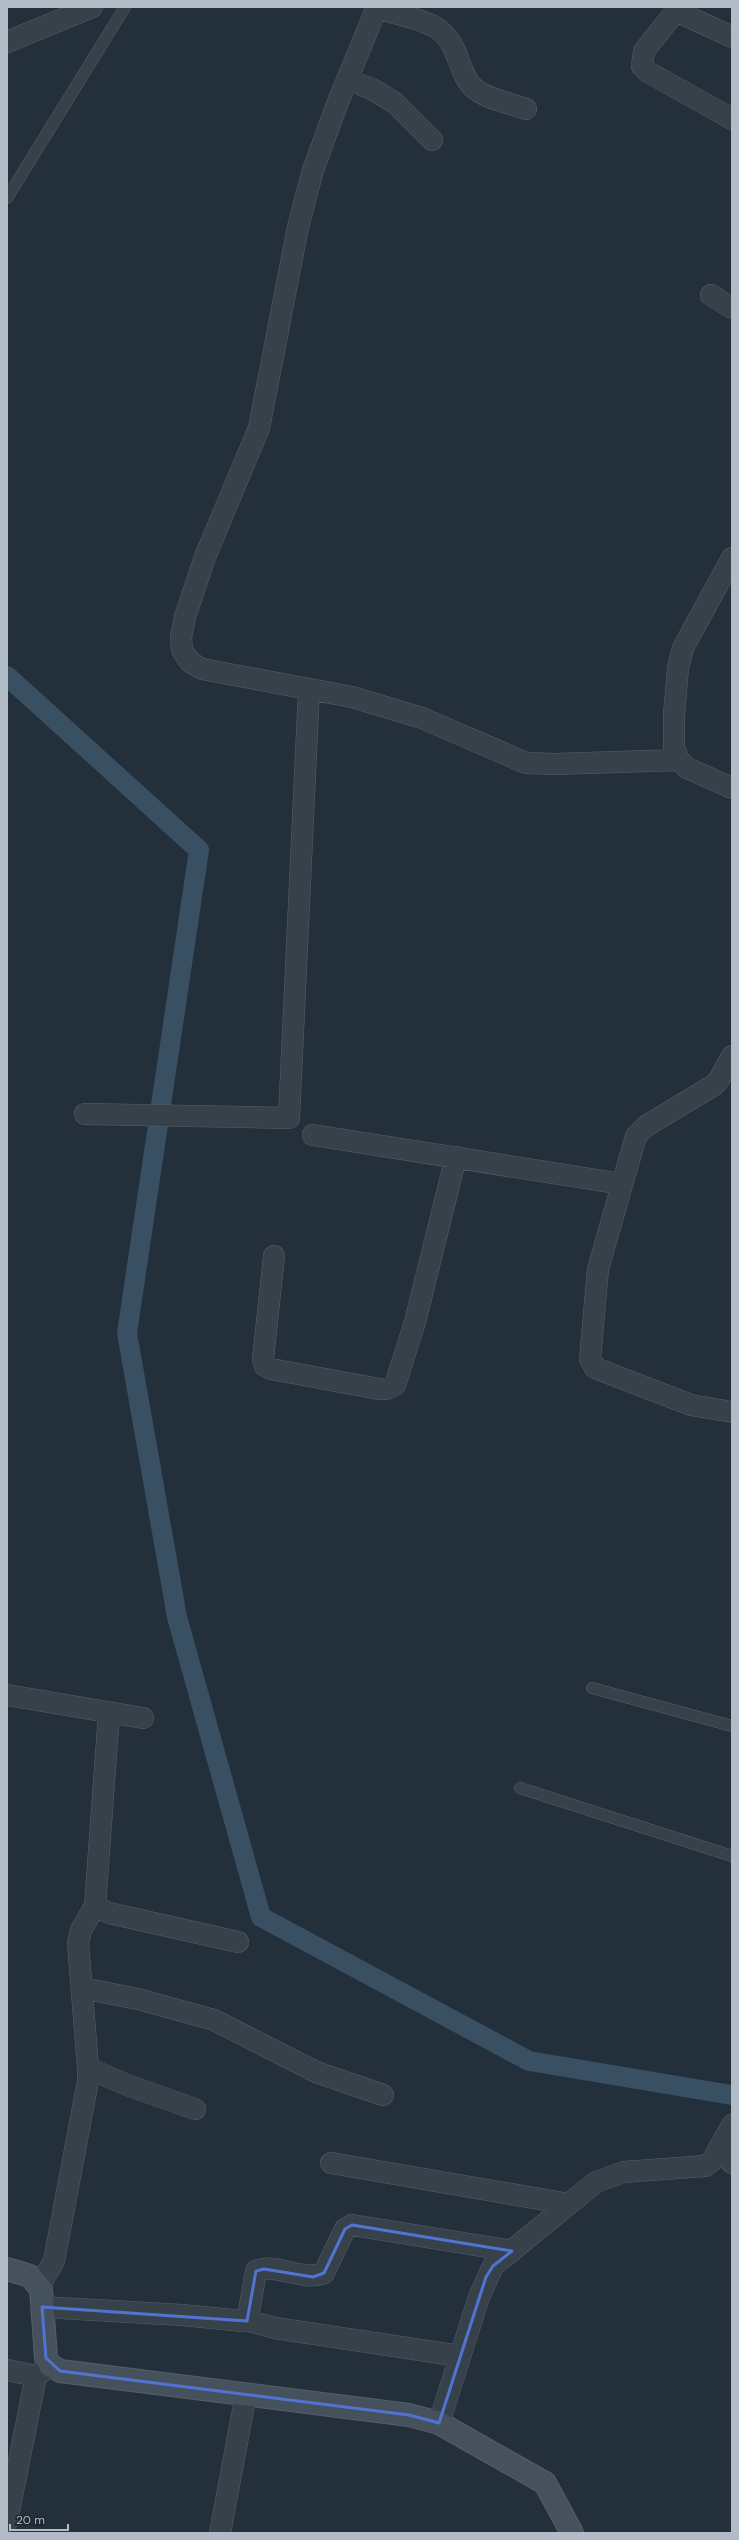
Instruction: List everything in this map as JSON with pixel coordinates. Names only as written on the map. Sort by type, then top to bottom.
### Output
[{"type":"street","points":[[7,42],[92,7]]},
{"type":"street","points":[[526,109],[483,94],[474,88],[464,74],[457,52],[447,36],[437,28],[377,7],[347,80],[313,170],[298,227],[259,428],[205,557],[181,637],[182,650],[190,662],[202,669],[352,697],[422,718],[526,763],[555,764],[679,760]]},
{"type":"street","points":[[732,37],[677,9],[644,51],[642,66],[648,72],[732,119]]},
{"type":"street","points":[[347,80],[372,89],[395,103],[432,140]]},
{"type":"street","points":[[711,295],[732,308]]},
{"type":"street","points":[[732,558],[683,648],[678,668],[674,714],[674,748],[679,760],[687,768],[732,788]]},
{"type":"street","points":[[85,1114],[289,1118],[309,689]]},
{"type":"street","points":[[732,1056],[720,1078],[714,1085],[638,1132],[597,1274],[590,1359],[595,1368],[691,1405],[732,1412]]},
{"type":"street","points":[[314,1135],[622,1184]]},
{"type":"street","points":[[274,1256],[263,1359],[265,1366],[271,1369],[379,1389],[391,1388],[395,1385],[415,1322],[456,1157]]},
{"type":"street","points":[[7,1694],[143,1718]]},
{"type":"street","points":[[40,2297],[54,2261],[88,2068],[78,1939],[81,1930],[95,1906],[109,1713]]},
{"type":"street","points":[[95,1906],[109,1913],[238,1942]]},
{"type":"street","points":[[82,1988],[138,1999],[214,2020],[316,2072],[383,2095]]},
{"type":"street","points":[[88,2068],[127,2085],[195,2109]]},
{"type":"street","points":[[728,2132],[732,2163]]},
{"type":"street","points":[[439,2423],[486,2277],[493,2266],[596,2182],[613,2174],[705,2166],[712,2161],[728,2132]]},
{"type":"street","points":[[331,2163],[569,2204]]},
{"type":"street","points":[[246,2320],[256,2271],[264,2269],[313,2277],[324,2273],[345,2229],[352,2226],[512,2251]]},
{"type":"street","points":[[7,2269],[30,2276],[40,2297],[46,2358],[12,2468],[7,2521]]},
{"type":"street","points":[[40,2297],[246,2320],[275,2328],[460,2356]]},
{"type":"street","points":[[7,2370],[60,2371],[409,2414],[439,2423],[545,2483],[572,2533]]},
{"type":"street","points":[[220,2533],[246,2394]]},
{"type":"lane","points":[[7,198],[125,7]]},
{"type":"lane","points":[[592,1688],[732,1726]]},
{"type":"lane","points":[[520,1788],[732,1856]]},
{"type":"highlighted area","points":[[352,2225],[512,2251],[493,2266],[486,2277],[439,2423],[409,2415],[60,2371],[46,2358],[42,2307],[247,2321],[256,2271],[264,2269],[313,2277],[324,2273],[345,2229]]},
{"type":"waterway","points":[[7,676],[199,850],[127,1333],[177,1617],[261,1917],[529,2061],[732,2095]]}]
